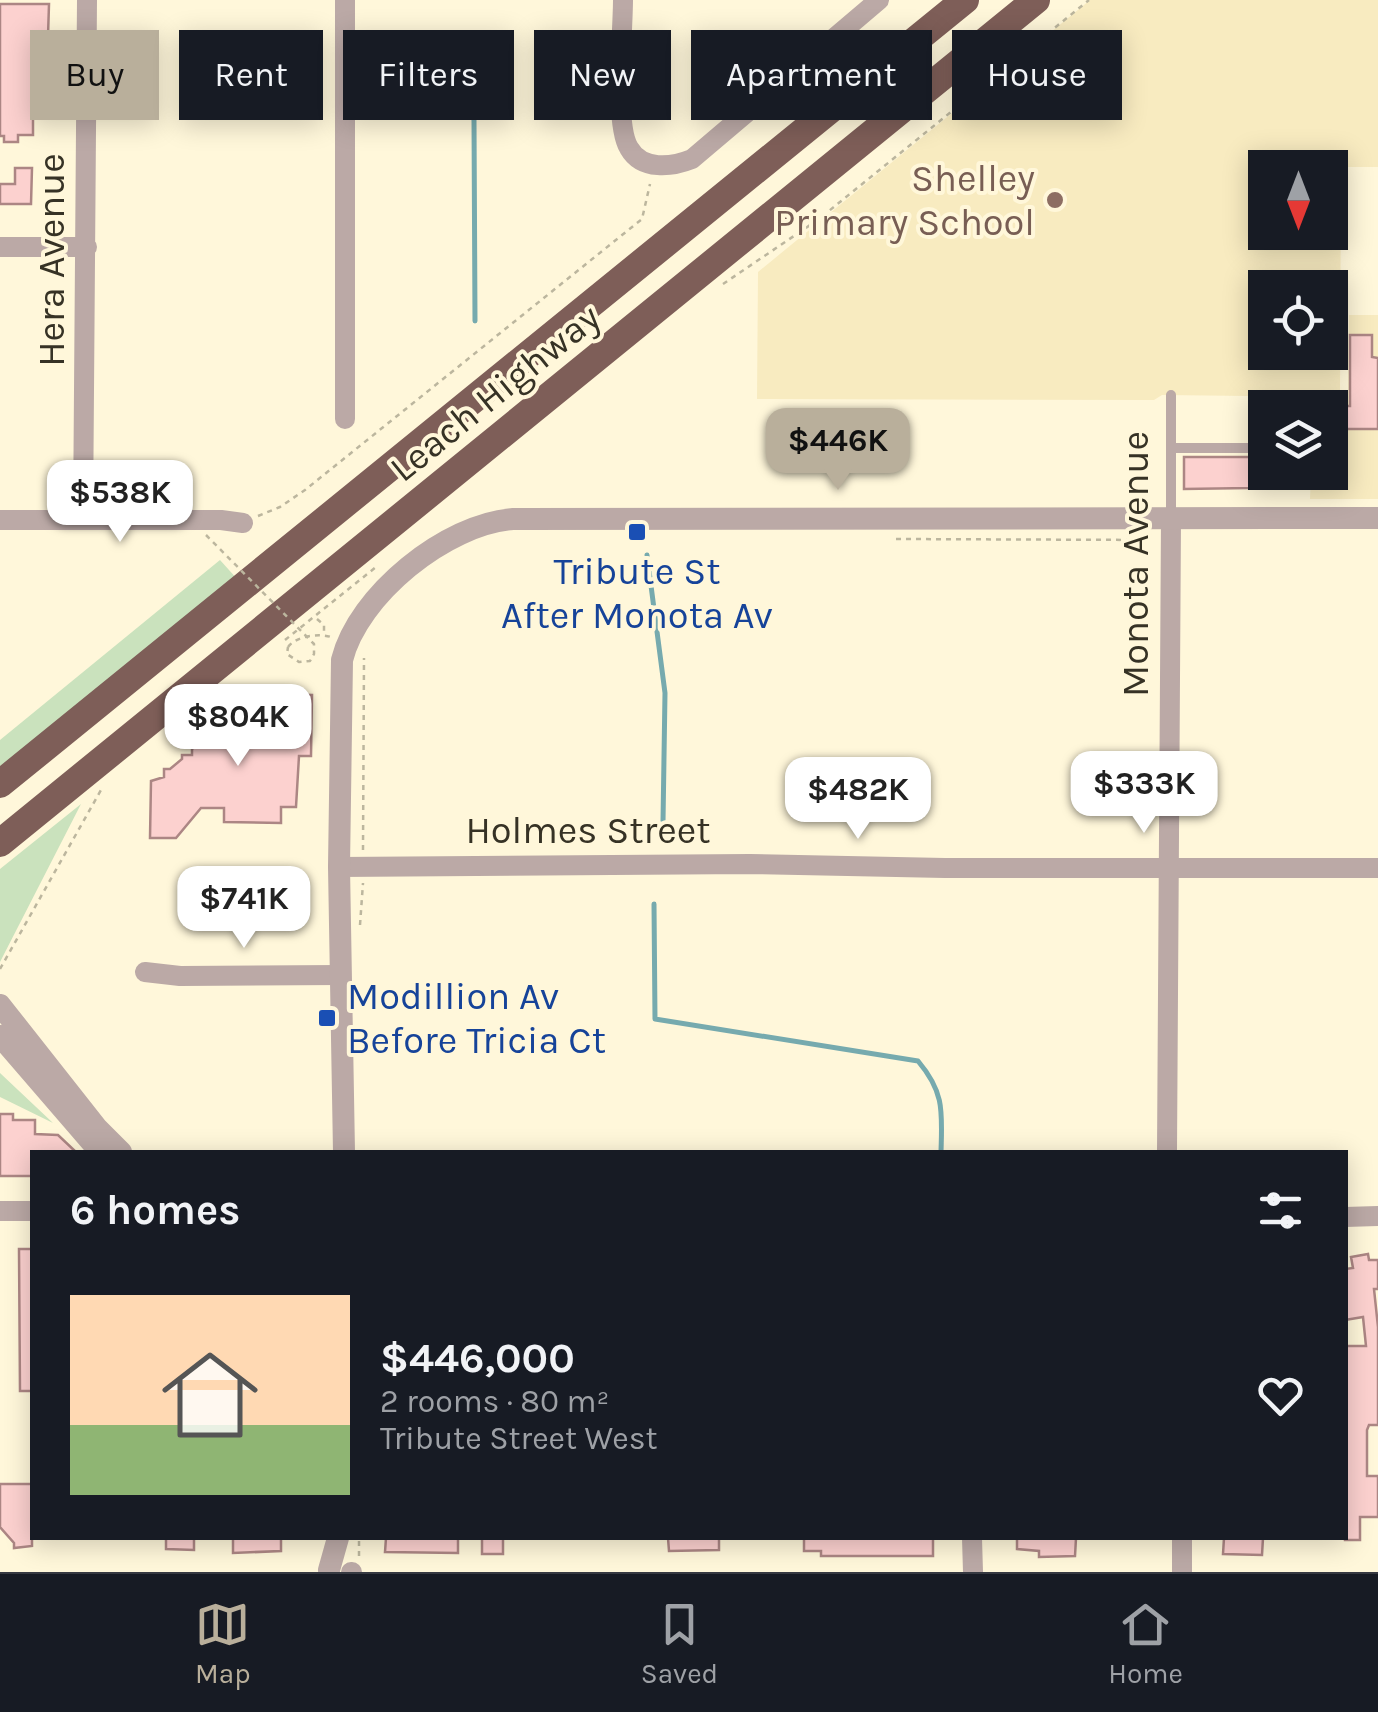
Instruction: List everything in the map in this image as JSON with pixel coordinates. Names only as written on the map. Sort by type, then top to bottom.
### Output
[{"type":"highway","name":"Leach Highway","points":[[0,784],[965,0]]},
{"type":"highway","name":"Leach Highway","points":[[0,843],[1036,0]]},
{"type":"street","name":"Hera Avenue","points":[[83,520],[87,0]]},
{"type":"street","points":[[345,0],[350,428]]},
{"type":"street","points":[[623,0],[622,128],[630,151],[654,165],[672,167],[692,160],[879,0]]},
{"type":"street","points":[[0,247],[87,248]]},
{"type":"street","points":[[340,1150],[340,690],[346,642],[375,598],[410,567],[457,535],[500,520],[1378,518]]},
{"type":"street","points":[[0,520],[243,522]]},
{"type":"street","name":"Monota Avenue","points":[[1167,1150],[1171,520]]},
{"type":"street","name":"Holmes Street","points":[[339,867],[750,864],[1378,868]]},
{"type":"street","points":[[145,972],[180,976],[341,975]]},
{"type":"street","points":[[0,1006],[119,1150]]},
{"type":"street","points":[[0,1036],[99,1150]]},
{"type":"street","points":[[0,1211],[30,1211]]},
{"type":"street","points":[[1348,1216],[1378,1216]]},
{"type":"street","points":[[338,1540],[343,1571]]},
{"type":"street","points":[[972,1540],[973,1572]]},
{"type":"street","points":[[1182,1540],[1182,1572]]},
{"type":"lane","name":"Monota Avenue","points":[[1171,520],[1172,395]]},
{"type":"lane","points":[[1171,448],[1248,448]]},
{"type":"path","points":[[716,290],[820,219],[1089,0]]},
{"type":"path","points":[[243,522],[280,507],[642,219],[654,165]]},
{"type":"path","points":[[350,428],[359,447]]},
{"type":"path","points":[[206,534],[314,644],[310,660],[299,662],[287,654],[292,641],[346,642]]},
{"type":"path","points":[[896,539],[1149,540]]},
{"type":"path","points":[[278,646],[386,558]]},
{"type":"path","points":[[316,618],[346,642],[364,867],[360,925]]},
{"type":"path","points":[[0,969],[102,788]]},
{"type":"shaded area","name":"Shelley Primary School","points":[[1090,0],[1378,0],[1378,167],[1348,167],[1348,150],[1248,150],[1248,250],[1341,250],[1341,270],[1248,270],[1248,370],[1340,370],[1340,390],[1248,390],[1248,396],[1162,395],[1154,400],[757,399],[758,272],[952,113],[952,120],[1122,120],[1122,30],[1053,30]]},
{"type":"shaded area","points":[[1349,315],[1378,315],[1378,499],[1310,499],[1310,490],[1348,490]]},
{"type":"green space","points":[[220,560],[238,580],[0,772],[0,740]]},
{"type":"green space","points":[[81,804],[0,962],[0,869]]},
{"type":"green space","points":[[0,1073],[53,1123],[0,1097]]},
{"type":"building","points":[[0,4],[49,4],[48,30],[30,30],[33,135],[18,135],[18,142],[4,142],[4,136],[0,136]]},
{"type":"building","points":[[15,168],[32,168],[31,204],[0,204],[0,184],[15,184]]},
{"type":"building","points":[[1350,335],[1372,335],[1372,357],[1378,358],[1378,429],[1348,429]]},
{"type":"building","points":[[1184,457],[1248,457],[1248,488],[1184,489]]},
{"type":"building","points":[[275,694],[312,695],[311,756],[299,756],[296,807],[281,807],[281,823],[224,822],[224,808],[201,808],[176,838],[150,838],[151,781],[164,777],[164,769],[170,769],[182,755],[192,755],[192,749],[215,734],[226,734],[226,719],[238,719],[257,704],[275,705]]},
{"type":"building","points":[[0,1114],[13,1114],[13,1120],[35,1120],[35,1134],[58,1135],[74,1150],[30,1150],[30,1176],[0,1176]]},
{"type":"building","points":[[19,1249],[30,1249],[30,1391],[20,1391]]},
{"type":"building","points":[[1368,1254],[1369,1260],[1378,1260],[1378,1289],[1374,1289],[1378,1425],[1369,1425],[1367,1430],[1367,1476],[1378,1476],[1378,1517],[1360,1517],[1360,1540],[1348,1540],[1348,1346],[1366,1346],[1363,1317],[1348,1320],[1351,1257]]},
{"type":"building","points":[[0,1484],[30,1484],[32,1546],[14,1548],[0,1527]]},
{"type":"building","points":[[166,1540],[194,1540],[194,1550],[166,1549]]},
{"type":"building","points":[[233,1540],[281,1540],[281,1551],[233,1553]]},
{"type":"building","points":[[386,1540],[458,1540],[458,1553],[385,1552]]},
{"type":"building","points":[[482,1540],[503,1540],[503,1554],[482,1554]]},
{"type":"building","points":[[668,1540],[719,1540],[719,1550],[669,1551]]},
{"type":"building","points":[[804,1540],[933,1540],[933,1556],[821,1556],[821,1551],[804,1551]]},
{"type":"building","points":[[1017,1540],[1076,1540],[1075,1556],[1039,1557],[1039,1551],[1017,1549]]},
{"type":"building","points":[[1224,1540],[1263,1540],[1262,1555],[1223,1554]]},
{"type":"waterway","points":[[474,120],[475,321]]},
{"type":"waterway","points":[[647,555],[665,693],[663,822]]},
{"type":"waterway","points":[[654,904],[655,1019],[918,1061],[933,1083],[940,1104],[941,1150]]},
{"type":"place","name":"Shelley Primary School","points":[[1055,200]]},
{"type":"place","name":"Tribute St After Monota Av","points":[[637,532]]},
{"type":"place","name":"Modillion Av Before Tricia Ct","points":[[327,1018]]}]
